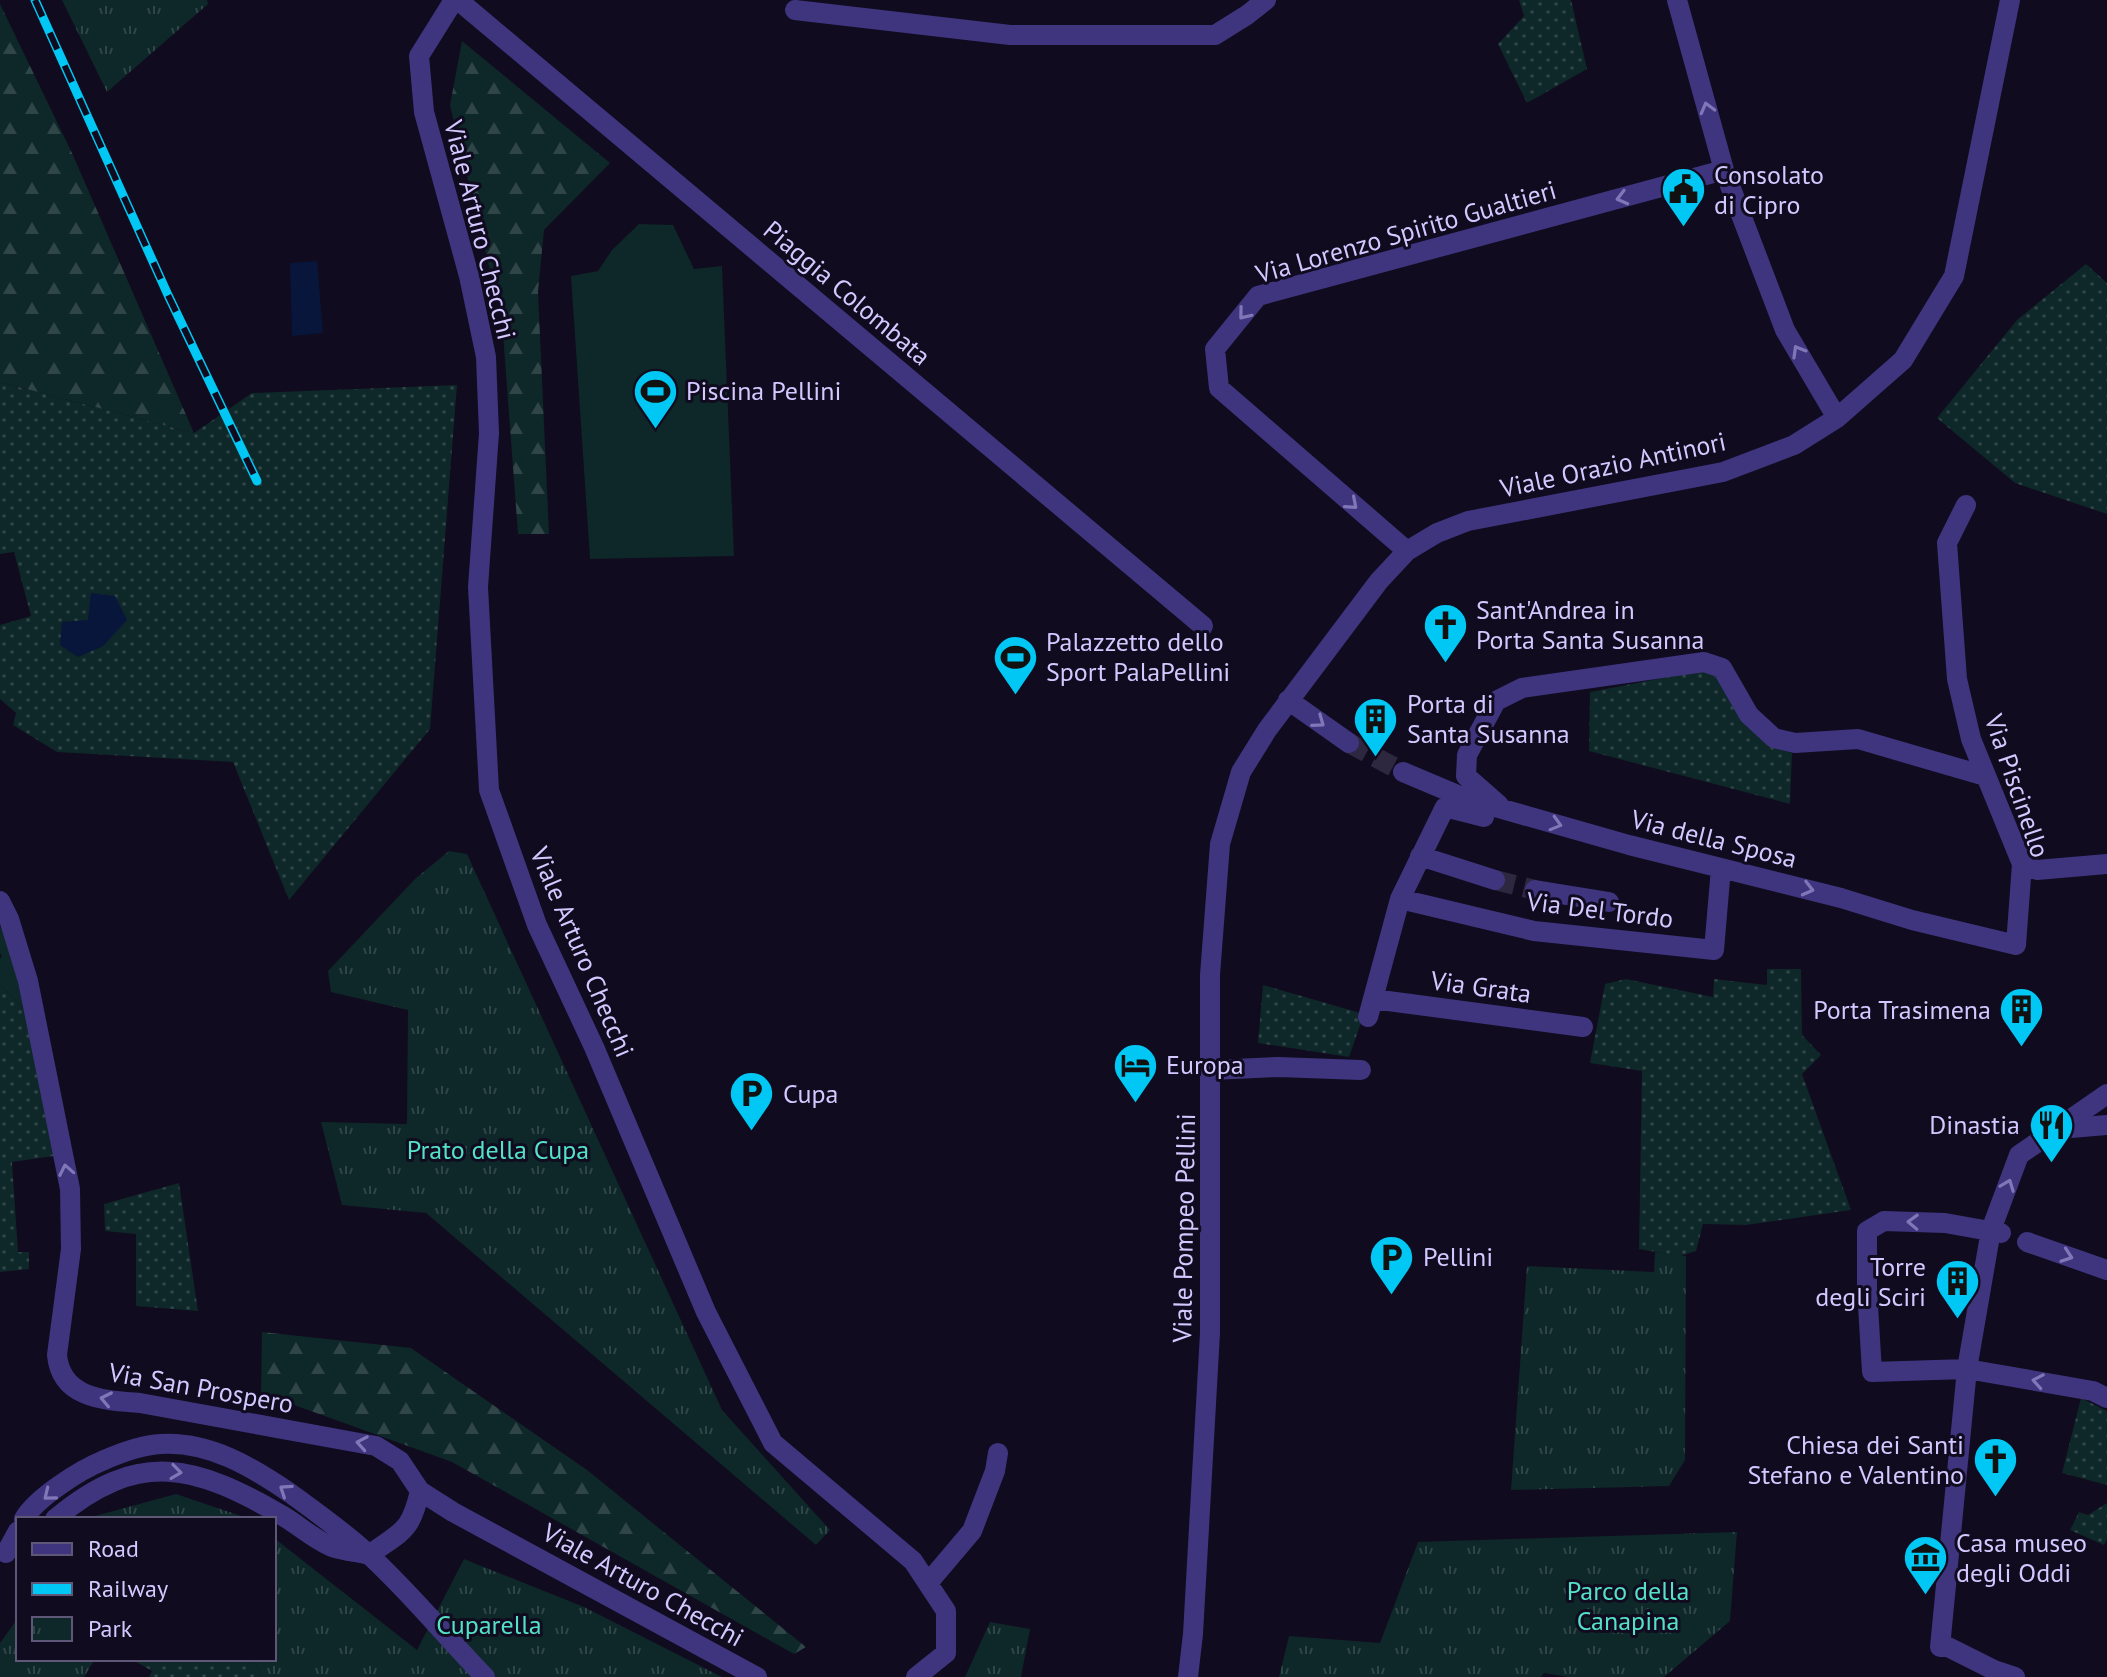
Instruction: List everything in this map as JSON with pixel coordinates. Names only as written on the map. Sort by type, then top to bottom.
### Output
[{"type":"street","name":"Piaggia Colombata","points":[[456,0],[1203,626]]},
{"type":"street","name":"Viale Arturo Checchi","points":[[456,0],[419,56],[424,112],[469,276],[486,357],[489,433],[478,587],[489,790],[537,925],[594,1047],[706,1312],[773,1443],[913,1561],[946,1611],[946,1653],[916,1677]]},
{"type":"street","points":[[795,10],[1010,35],[1215,35],[1266,0]]},
{"type":"street","points":[[1677,0],[1724,170],[1785,330],[1837,418]]},
{"type":"street","name":"Viale Orazio Antinori","points":[[1288,700],[1379,581],[1407,551],[1437,533],[1468,521],[1723,472],[1794,445],[1837,418],[1903,360],[1954,276],[2010,0]]},
{"type":"street","name":"Via Lorenzo Spirito Gualtieri","points":[[1407,551],[1219,388],[1215,349],[1258,296],[1724,170]]},
{"type":"street","name":"Via Piscinello","points":[[1966,505],[1947,543],[1957,679],[1971,739],[2022,864],[2016,945]]},
{"type":"street","points":[[1400,899],[1445,807],[1495,819],[1505,810],[1466,776],[1467,755],[1496,701],[1522,688],[1704,662],[1722,668],[1749,715],[1774,738],[1795,743],[1858,739],[1985,776]]},
{"type":"street","points":[[1288,700],[1349,743]]},
{"type":"street","name":"Viale Pompeo Pellini","points":[[1188,1677],[1210,1333],[1210,975],[1220,844],[1241,772],[1288,700]]},
{"type":"street","name":"Via della Sposa","points":[[1403,772],[1467,799],[1505,810],[2016,945]]},
{"type":"street","points":[[1420,856],[1495,880]]},
{"type":"street","points":[[2022,864],[2037,870],[2107,864]]},
{"type":"street","name":"Via Del Tordo","points":[[1400,899],[1534,931],[1714,950],[1721,868]]},
{"type":"street","points":[[1535,890],[1609,902]]},
{"type":"street","name":"Via Grata","points":[[1400,899],[1371,1008],[1583,1027]]},
{"type":"street","name":"Via San Prospero","points":[[0,901],[9,919],[28,981],[70,1189],[71,1249],[57,1355],[59,1372],[69,1385],[102,1400],[140,1403],[376,1446],[400,1461],[420,1491]]},
{"type":"street","points":[[1212,1070],[1278,1067],[1361,1070]]},
{"type":"street","points":[[2015,1677],[1948,1647],[1940,1647],[1967,1369],[1996,1231],[2019,1155],[2107,1094]]},
{"type":"street","points":[[2059,1129],[2107,1125]]},
{"type":"street","points":[[1996,1231],[1945,1223],[1884,1221],[1867,1231],[1872,1372],[1967,1369],[2093,1391],[2107,1398]]},
{"type":"street","points":[[2027,1242],[2107,1270]]},
{"type":"street","points":[[26,1517],[55,1490],[93,1465],[126,1451],[160,1444],[198,1447],[236,1459],[330,1521],[369,1555],[485,1677]]},
{"type":"street","points":[[928,1583],[972,1531],[995,1471],[998,1453]]},
{"type":"street","points":[[58,1517],[103,1486],[135,1473],[164,1470],[215,1481],[334,1548],[369,1555],[407,1528],[420,1491]]},
{"type":"street","name":"Viale Arturo Checchi","points":[[420,1491],[453,1512],[757,1677]]},
{"type":"green space","points":[[62,0],[207,0],[208,4],[107,92]]},
{"type":"green space","points":[[1519,0],[1571,0],[1587,69],[1527,103],[1498,44],[1524,16]]},
{"type":"green space","points":[[0,4],[72,153],[194,433],[0,382]]},
{"type":"green space","points":[[462,41],[610,163],[544,230],[538,292],[549,534],[518,534],[502,320],[450,105]]},
{"type":"green space","name":"Piscina Pellini","points":[[639,224],[673,225],[694,269],[722,266],[734,556],[590,559],[571,276],[598,271],[612,250]]},
{"type":"green space","points":[[2086,264],[2107,283],[2107,514],[2015,483],[1937,418],[2017,320]]},
{"type":"green space","points":[[0,382],[194,433],[252,393],[457,385],[430,729],[289,900],[233,762],[57,752],[13,725],[16,713],[0,699],[0,625],[31,616],[14,552],[0,554]]},
{"type":"green space","points":[[1704,670],[1718,678],[1769,746],[1792,753],[1790,804],[1589,751],[1590,692]]},
{"type":"green space","name":"Prato della Cupa","points":[[449,851],[467,854],[722,1410],[830,1530],[816,1545],[426,1213],[342,1205],[321,1122],[407,1124],[408,1010],[331,992],[328,971],[416,878]]},
{"type":"green space","points":[[0,926],[14,953],[26,1011],[0,985]]},
{"type":"green space","points":[[1767,969],[1801,969],[1802,1035],[1821,1055],[1802,1074],[1851,1210],[1746,1225],[1703,1224],[1696,1251],[1680,1256],[1639,1249],[1642,1071],[1590,1063],[1605,984],[1626,979],[1713,997],[1714,979],[1767,985]]},
{"type":"green space","points":[[0,985],[26,1011],[54,1156],[12,1162],[18,1252],[29,1252],[29,1269],[0,1272]]},
{"type":"green space","points":[[1263,985],[1364,1014],[1349,1057],[1258,1043]]},
{"type":"green space","points":[[179,1183],[198,1311],[136,1306],[136,1234],[105,1231],[104,1204]]},
{"type":"green space","points":[[1655,1252],[1686,1256],[1685,1460],[1669,1486],[1511,1490],[1527,1266],[1654,1272]]},
{"type":"green space","points":[[262,1332],[411,1348],[587,1470],[806,1647],[794,1654],[452,1462],[261,1393]]},
{"type":"green space","points":[[2081,1398],[2107,1411],[2107,1485],[2062,1473]]},
{"type":"green space","points":[[176,1494],[244,1517],[94,1517]]},
{"type":"green space","points":[[2107,1503],[2107,1539],[2104,1545],[2070,1530],[2079,1512],[2088,1515]]},
{"type":"green space","name":"Parco della Canapina","points":[[1737,1532],[1730,1621],[1664,1677],[1568,1677],[1544,1673],[1541,1677],[1279,1677],[1289,1636],[1380,1643],[1418,1542]]},
{"type":"green space","name":"Cuparella","points":[[276,1540],[417,1650],[464,1559],[584,1607],[722,1677],[262,1677],[254,1661],[276,1661]]},
{"type":"green space","points":[[16,1621],[16,1661],[94,1661],[84,1677],[0,1677],[0,1643]]},
{"type":"green space","points":[[990,1622],[1030,1629],[1021,1677],[965,1677]]},
{"type":"green space","points":[[134,1661],[254,1661],[262,1677],[149,1677],[152,1671]]},
{"type":"water","points":[[317,261],[323,333],[292,336],[290,263]]},
{"type":"water","points":[[91,593],[115,596],[127,620],[103,646],[78,657],[60,645],[62,622],[88,620]]},
{"type":"tunnel","points":[[1349,743],[1403,772]]},
{"type":"tunnel","points":[[1495,880],[1535,890]]},
{"type":"railway","points":[[35,0],[168,295],[257,481]]},
{"type":"place","name":"Consolato di Cipro","points":[[1683,229]]},
{"type":"place","name":"Piscina Pellini","points":[[655,430]]},
{"type":"place","name":"Sant'Andrea in Porta Santa Susanna","points":[[1445,664]]},
{"type":"place","name":"Palazzetto dello Sport PalaPellini","points":[[1015,696]]},
{"type":"place","name":"Porta di Santa Susanna","points":[[1376,758]]},
{"type":"place","name":"Porta Trasimena","points":[[2022,1049]]},
{"type":"place","name":"Europa","points":[[1135,1104]]},
{"type":"place","name":"Cupa","points":[[752,1133]]},
{"type":"place","name":"Dinastia","points":[[2051,1164]]},
{"type":"place","name":"Pellini","points":[[1392,1296]]},
{"type":"place","name":"Torre degli Sciri","points":[[1957,1321]]},
{"type":"place","name":"Chiesa dei Santi Stefano e Valentino","points":[[1995,1499]]},
{"type":"place","name":"Casa museo degli Oddi","points":[[1925,1597]]}]
